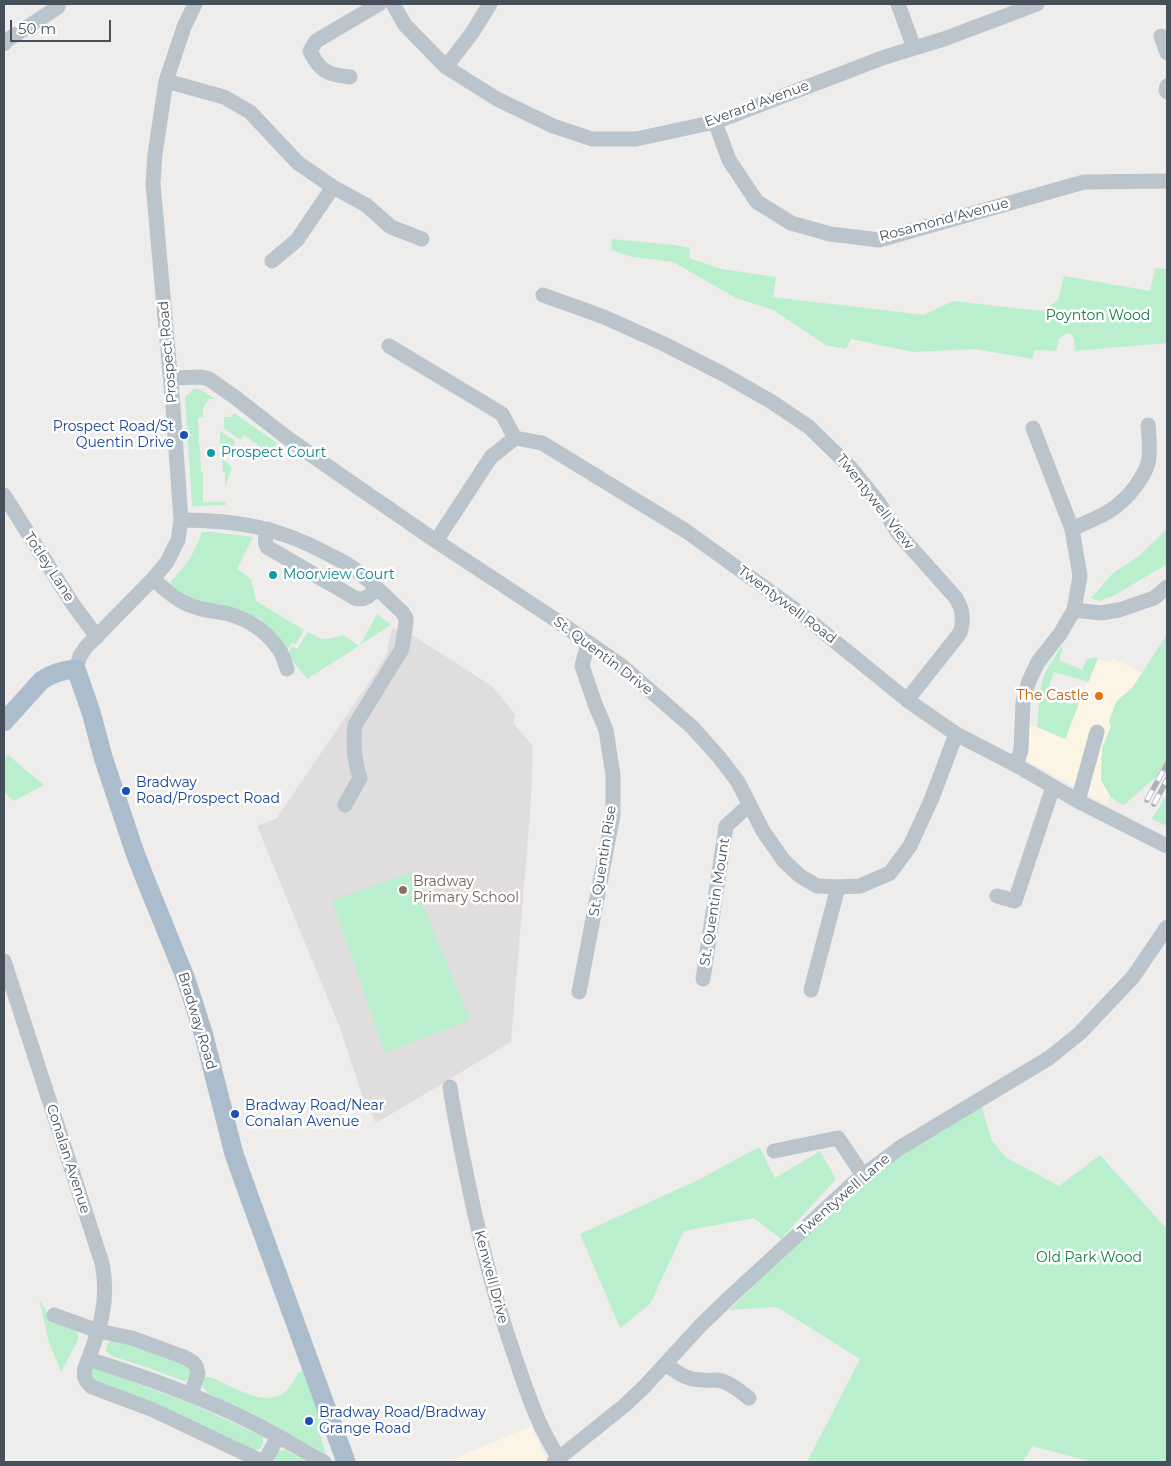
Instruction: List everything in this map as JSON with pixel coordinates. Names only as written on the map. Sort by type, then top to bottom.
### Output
[{"type":"main road","points":[[4,722],[41,680],[61,670],[76,669]]},
{"type":"main road","name":"Bradway Road","points":[[76,669],[89,704],[103,757],[141,868],[185,977],[204,1036],[234,1154],[342,1461]]},
{"type":"street","name":"Prospect Road","points":[[76,669],[80,656],[86,647],[153,579],[167,562],[178,540],[181,520],[171,378],[153,184],[155,154],[166,81],[184,27],[195,4]]},
{"type":"street","points":[[350,77],[333,75],[326,71],[314,60],[310,51],[316,41],[379,4]]},
{"type":"street","name":"Everard Avenue","points":[[393,4],[405,25],[446,68],[497,99],[553,126],[592,139],[636,139],[715,122],[885,57],[1037,4]]},
{"type":"street","points":[[446,68],[472,33],[490,4]]},
{"type":"street","points":[[898,4],[914,48]]},
{"type":"street","points":[[4,44],[49,8]]},
{"type":"street","points":[[1161,36],[1167,53]]},
{"type":"street","points":[[166,81],[224,98],[250,112],[298,163],[333,186],[366,204],[391,227],[422,239]]},
{"type":"street","name":"Rosamond Avenue","points":[[715,122],[729,160],[757,202],[791,223],[830,234],[879,240],[1084,182],[1167,181]]},
{"type":"street","points":[[272,261],[297,240],[333,186]]},
{"type":"street","name":"Twentywell View","points":[[543,295],[604,317],[664,344],[723,374],[772,402],[809,427],[850,467],[879,503],[898,533],[961,606],[963,615],[960,633],[907,700]]},
{"type":"street","points":[[389,346],[502,414],[515,438],[491,457],[436,541]]},
{"type":"street","name":"St. Quentin Drive","points":[[171,378],[201,377],[209,379],[286,437],[623,667],[692,727],[719,757],[738,782],[763,831],[784,861],[800,876],[817,886],[860,886],[890,874],[910,846],[932,798],[956,734]]},
{"type":"street","points":[[1072,529],[1111,511],[1128,497],[1141,479],[1148,464],[1150,449],[1148,425]]},
{"type":"street","points":[[1016,765],[1021,750],[1023,702],[1029,681],[1038,662],[1060,634],[1074,610],[1080,576],[1072,529],[1033,428]]},
{"type":"street","name":"Twentywell Road","points":[[515,438],[542,443],[686,531],[800,613],[907,700],[956,734],[1016,765],[1078,801],[1167,846]]},
{"type":"street","name":"Totley Lane","points":[[4,495],[72,603],[97,637]]},
{"type":"street","points":[[181,520],[226,521],[276,530],[309,543],[352,567],[402,612],[406,618],[402,649],[355,725],[354,738],[360,778],[345,805]]},
{"type":"street","points":[[268,529],[265,538],[267,547],[355,598],[361,600],[366,598],[376,588]]},
{"type":"street","points":[[153,579],[187,604],[234,616],[248,621],[262,630],[279,649],[287,669]]},
{"type":"street","points":[[1074,610],[1101,613],[1119,610],[1154,598],[1167,587]]},
{"type":"street","name":"St. Quentin Rise","points":[[579,992],[613,815],[613,775],[606,730],[582,666],[588,643]]},
{"type":"street","points":[[1078,801],[1098,732]]},
{"type":"street","points":[[998,896],[1015,901],[1053,787]]},
{"type":"street","name":"St. Quentin Mount","points":[[703,979],[726,826],[749,805]]},
{"type":"street","points":[[811,990],[838,887]]},
{"type":"street","name":"Twentywell Lane","points":[[556,1460],[625,1405],[701,1325],[863,1175],[901,1147],[1039,1065],[1086,1028],[1133,977],[1167,927]]},
{"type":"street","name":"Conalan Avenue","points":[[4,961],[102,1263],[105,1302],[84,1374],[86,1381],[92,1387],[150,1409],[263,1462]]},
{"type":"street","name":"Kenwell Drive","points":[[450,1087],[475,1215],[502,1321],[532,1407],[556,1460]]},
{"type":"street","points":[[774,1151],[838,1138],[863,1175]]},
{"type":"street","points":[[54,1315],[98,1331],[132,1338],[184,1356],[193,1362],[198,1373],[191,1395]]},
{"type":"street","points":[[88,1359],[143,1376],[191,1395],[253,1423],[324,1462]]},
{"type":"street","points":[[666,1364],[687,1378],[721,1381],[734,1387],[749,1398]]},
{"type":"street","points":[[263,1462],[278,1437]]},
{"type":"shaded area","name":"Bradway Primary School","points":[[392,628],[409,633],[492,686],[516,715],[513,723],[533,746],[531,801],[511,1042],[376,1123],[362,1095],[340,1028],[257,826],[276,819],[374,675],[387,653]]},
{"type":"shaded area","points":[[1098,659],[1110,662],[1113,659],[1128,665],[1141,674],[1133,687],[1116,702],[1111,726],[1102,748],[1101,780],[1110,796],[1106,804],[1028,760],[1029,725],[1066,738],[1087,682],[1089,682]]},
{"type":"shaded area","points":[[531,1426],[548,1462],[458,1462],[456,1458]]},
{"type":"green space","name":"Poynton Wood","points":[[612,239],[690,248],[689,258],[721,269],[776,277],[773,297],[924,315],[953,301],[1042,311],[1058,300],[1064,276],[1150,291],[1155,268],[1167,269],[1167,343],[1075,351],[1074,339],[1070,333],[1059,339],[1056,351],[1035,350],[1032,359],[976,349],[913,352],[851,339],[846,349],[826,345],[773,310],[736,298],[673,262],[632,257],[611,250]]},
{"type":"green space","points":[[194,389],[199,389],[215,399],[209,399],[203,408],[203,417],[198,418],[201,472],[203,472],[203,502],[225,502],[226,505],[192,506],[185,397]]},
{"type":"green space","points":[[234,413],[277,443],[270,454],[244,435],[240,440],[224,428],[224,417],[231,417]]},
{"type":"green space","points":[[220,431],[234,440],[235,443],[223,460],[232,467],[225,488],[225,472],[223,472]]},
{"type":"green space","points":[[1167,525],[1167,564],[1115,595],[1099,601],[1091,598],[1112,574],[1140,555],[1164,532]]},
{"type":"green space","points":[[202,532],[253,537],[237,569],[251,579],[256,601],[304,630],[296,644],[292,642],[286,652],[260,618],[225,610],[198,601],[176,589],[170,582],[189,559]]},
{"type":"green space","points":[[377,614],[391,625],[360,645]]},
{"type":"green space","points":[[308,632],[325,639],[343,635],[359,646],[307,679],[287,654],[292,646],[297,649]]},
{"type":"green space","points":[[1167,634],[1167,759],[1157,776],[1124,805],[1110,796],[1101,780],[1102,748],[1111,726],[1109,721],[1116,702],[1133,687]]},
{"type":"green space","points":[[1061,647],[1063,648],[1059,660],[1082,670],[1087,659],[1096,657],[1098,659],[1088,682],[1054,672],[1047,692],[1051,694],[1050,697],[1056,699],[1058,696],[1067,699],[1066,703],[1072,705],[1073,702],[1079,704],[1065,739],[1037,727],[1041,685],[1046,671]]},
{"type":"green space","points":[[8,755],[44,785],[14,801],[4,792],[4,760]]},
{"type":"green space","points":[[1167,794],[1167,826],[1152,819]]},
{"type":"green space","points":[[410,873],[470,1020],[385,1053],[332,900]]},
{"type":"green space","name":"Old Park Wood","points":[[982,1107],[991,1139],[1005,1157],[1059,1186],[1100,1155],[1165,1227],[1167,1224],[1167,1462],[1093,1462],[1032,1446],[1023,1462],[807,1462],[860,1359],[777,1307],[729,1310],[810,1231],[874,1175],[916,1145]]},
{"type":"green space","points":[[759,1147],[775,1178],[820,1151],[836,1179],[781,1239],[754,1218],[684,1231],[650,1304],[620,1328],[580,1234],[698,1180]]},
{"type":"green space","points":[[39,1299],[53,1323],[74,1329],[78,1333],[78,1340],[61,1372],[49,1342]]},
{"type":"green space","points":[[115,1339],[188,1366],[191,1369],[190,1378],[184,1381],[111,1356],[106,1351],[109,1342]]},
{"type":"green space","points":[[95,1368],[190,1403],[262,1436],[262,1446],[260,1449],[254,1450],[93,1380],[89,1373],[91,1369]]},
{"type":"green space","points":[[303,1371],[326,1431],[320,1435],[326,1454],[207,1393],[203,1387],[202,1380],[210,1377],[247,1394],[271,1398],[281,1395],[290,1387],[298,1373]]},
{"type":"green space","points":[[285,1450],[308,1462],[276,1462],[273,1456],[278,1451]]},
{"type":"railway","points":[[1147,800],[1167,764]]},
{"type":"railway","points":[[1154,804],[1167,780]]},
{"type":"place","name":"Prospect Road/St Quentin Drive","points":[[184,435]]},
{"type":"place","name":"Prospect Court","points":[[211,453]]},
{"type":"place","name":"Moorview Court","points":[[273,575]]},
{"type":"place","name":"The Castle","points":[[1099,696]]},
{"type":"place","name":"Bradway Road/Prospect Road","points":[[126,791]]},
{"type":"place","name":"Bradway Primary School","points":[[403,890]]},
{"type":"place","name":"Bradway Road/Near Conalan Avenue","points":[[235,1114]]},
{"type":"place","name":"Bradway Road/Bradway Grange Road","points":[[309,1421]]}]
